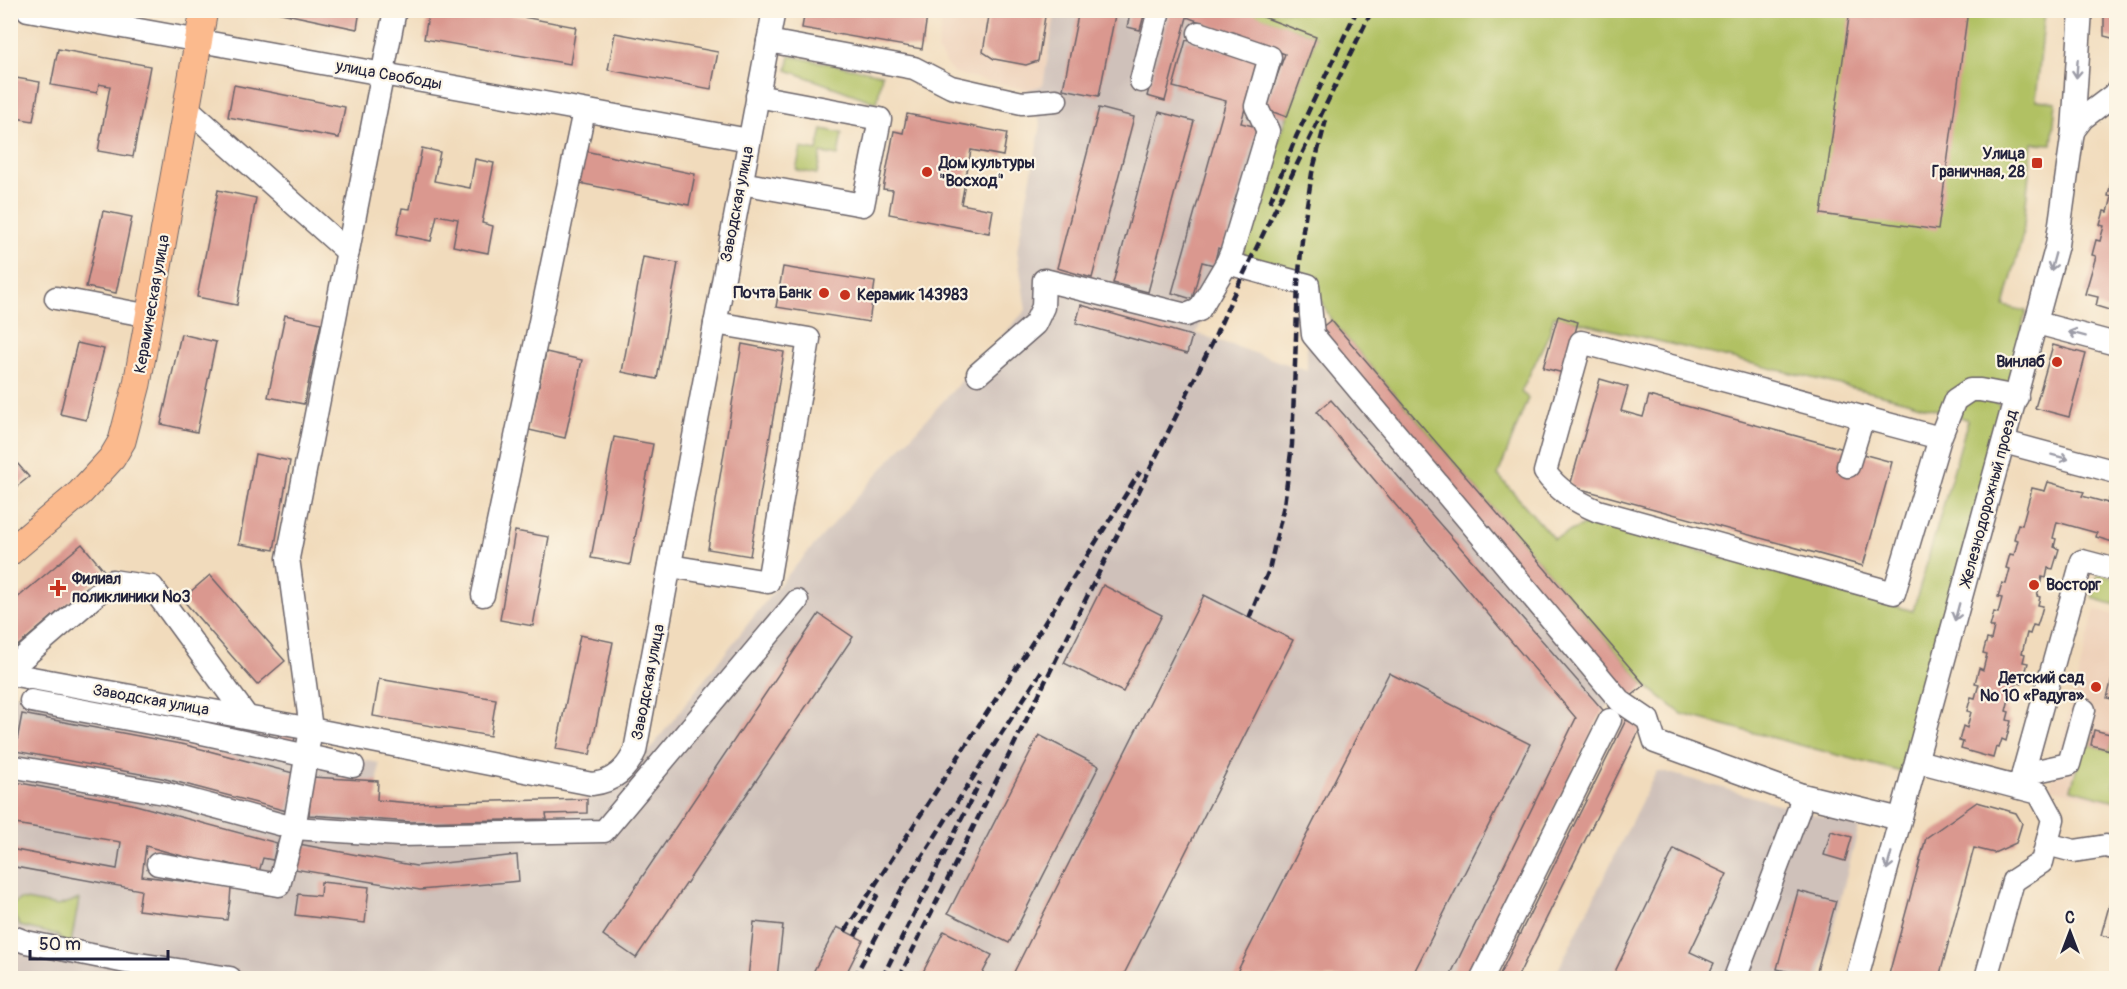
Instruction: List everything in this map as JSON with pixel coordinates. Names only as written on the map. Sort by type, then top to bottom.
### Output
[{"type":"main road","name":"Керамическая улица","points":[[10,552],[80,493],[112,458],[122,441],[129,418],[150,316],[204,10]]},
{"type":"street","name":"улица Свободы","points":[[28,10],[749,140]]},
{"type":"street","points":[[158,864],[279,885],[294,828],[311,729],[288,558],[395,10]]},
{"type":"street","name":"Заводская улица","points":[[10,674],[311,729],[592,784],[610,780],[625,767],[635,751],[774,10]]},
{"type":"street","points":[[1141,81],[1159,10]]},
{"type":"street","name":"Железнодорожный проезд","points":[[1857,978],[2057,245],[2073,131],[2081,10]]},
{"type":"street","points":[[978,374],[1035,324],[1043,308],[1044,280],[1186,315],[1199,310],[1227,263],[1268,131],[1256,106],[1270,57],[1199,33]]},
{"type":"street","points":[[768,41],[914,69],[951,87],[1022,103],[1056,100]]},
{"type":"street","points":[[2073,131],[2083,118],[2116,93]]},
{"type":"street","points":[[741,183],[863,205],[880,119],[758,96]]},
{"type":"street","points":[[187,108],[348,252]]},
{"type":"street","points":[[483,595],[584,111]]},
{"type":"street","points":[[1227,263],[1308,285],[1313,335],[1620,701],[1648,720],[1655,742],[1802,795],[1900,819]]},
{"type":"street","points":[[56,298],[150,316]]},
{"type":"street","points":[[670,566],[768,582],[809,339],[715,323]]},
{"type":"street","points":[[2037,323],[2116,344]]},
{"type":"street","points":[[1940,438],[1581,342],[1545,472],[1552,482],[1577,502],[1598,511],[1894,593],[1940,438],[1955,400],[1970,390],[2016,397]]},
{"type":"street","points":[[1848,466],[1863,417]]},
{"type":"street","points":[[2004,442],[2116,472]]},
{"type":"street","points":[[2021,781],[2082,561],[2116,570]]},
{"type":"street","points":[[10,669],[112,581],[152,586],[247,717]]},
{"type":"street","points":[[10,766],[164,793],[294,828],[399,835],[604,831],[797,601]]},
{"type":"street","points":[[31,701],[193,731],[307,758],[353,766]]},
{"type":"street","points":[[2021,781],[2069,764],[2084,710]]},
{"type":"street","points":[[1482,978],[1610,720]]},
{"type":"street","points":[[1917,761],[2021,781],[2039,793],[2053,819],[2042,862],[2013,881],[1986,978]]},
{"type":"street","points":[[1735,978],[1799,810],[1802,795]]},
{"type":"street","points":[[2047,844],[2074,851],[2106,846],[2116,849]]},
{"type":"street","points":[[10,936],[124,970],[230,978]]},
{"type":"shaded area","points":[[1056,10],[1245,11],[1316,37],[1244,246],[1196,333],[1307,371],[1307,331],[1316,332],[1331,320],[1645,685],[1630,697],[1612,702],[1603,710],[1589,733],[1576,719],[1449,978],[11,978],[10,694],[20,695],[23,688],[319,741],[318,751],[379,763],[377,800],[411,803],[599,798],[610,794],[623,784],[776,588],[1026,310],[1017,250],[1041,125],[1028,90],[1043,85]]},
{"type":"shaded area","points":[[944,11],[1056,11],[1043,85],[1028,90],[953,73],[937,50]]},
{"type":"shaded area","name":"Детский сад № 10 «Радуга»","points":[[2095,610],[2116,615],[2116,805],[2050,788]]},
{"type":"shaded area","points":[[1656,772],[1666,772],[1859,827],[1820,978],[1554,978]]},
{"type":"green space","points":[[1245,11],[2045,11],[2036,100],[2056,102],[2052,144],[2032,143],[2023,234],[2004,306],[2026,311],[2009,381],[1996,386],[1980,383],[1961,387],[1951,396],[1941,411],[1554,316],[1549,334],[1521,392],[1528,398],[1498,475],[1554,539],[1592,521],[1913,611],[1968,420],[1958,416],[1965,403],[1973,398],[1983,398],[1998,403],[2003,410],[1902,772],[1682,714],[1645,685],[1331,320],[1310,275],[1244,255],[1244,246],[1275,151],[1316,37]]},
{"type":"green space","points":[[790,56],[882,74],[877,103],[787,70]]},
{"type":"green space","points":[[822,129],[842,133],[838,156],[821,153],[817,174],[796,170],[801,148],[817,151]]},
{"type":"green space","points":[[2098,574],[2116,578],[2116,605],[2092,598]]},
{"type":"green space","points":[[2116,726],[2116,773],[2113,786],[2116,788],[2116,801],[2071,789],[2086,735],[2093,737],[2091,745],[2110,750]]},
{"type":"green space","points":[[20,899],[58,906],[79,899],[70,949],[57,935],[20,926],[10,907]]},
{"type":"building","points":[[267,10],[360,10],[357,29]]},
{"type":"building","points":[[429,10],[486,10],[576,27],[570,64],[424,39]]},
{"type":"building","points":[[805,10],[928,10],[922,49],[802,28]]},
{"type":"building","points":[[990,10],[1046,10],[1038,61],[1026,65],[994,59],[983,52]]},
{"type":"building","points":[[1079,10],[1116,10],[1099,96],[1063,89]]},
{"type":"building","points":[[1131,10],[1147,10],[1140,30],[1127,27]]},
{"type":"building","points":[[1171,10],[1245,10],[1316,37],[1287,117],[1265,109],[1285,54],[1187,17],[1165,101],[1147,96]]},
{"type":"building","points":[[1850,10],[1968,10],[1938,230],[1821,214]]},
{"type":"building","points":[[2104,10],[2116,10],[2116,39],[2104,36]]},
{"type":"building","points":[[615,33],[718,52],[711,89],[608,70]]},
{"type":"building","points":[[1186,40],[1258,60],[1241,123],[1257,127],[1223,250],[1218,248],[1214,265],[1202,262],[1192,299],[1172,293],[1226,101],[1173,87]]},
{"type":"building","points":[[58,49],[150,66],[133,157],[98,151],[110,86],[99,84],[97,93],[51,85]]},
{"type":"building","points":[[10,77],[40,82],[33,121],[10,117]]},
{"type":"building","points":[[234,85],[345,107],[339,138],[228,117]]},
{"type":"building","points":[[1099,108],[1134,117],[1092,278],[1057,268]]},
{"type":"building","points":[[1159,112],[1194,121],[1148,292],[1113,283]]},
{"type":"building","name":"Дом культуры \"Восход\"","points":[[907,114],[1007,133],[1003,156],[971,150],[961,204],[993,210],[989,233],[889,214],[893,190],[883,189],[894,131],[903,133]]},
{"type":"building","points":[[422,148],[440,152],[434,181],[470,188],[475,159],[494,163],[482,223],[493,226],[488,253],[453,246],[458,219],[437,215],[431,241],[397,234],[402,208],[410,209]]},
{"type":"building","points":[[580,150],[695,174],[689,205],[574,182]]},
{"type":"building","points":[[2111,182],[2116,184],[2116,312],[2096,306],[2098,297],[2085,294],[2096,256],[2092,255],[2096,240],[2100,241],[2104,226],[2100,225],[2104,211],[2108,212],[2112,197],[2108,196]]},
{"type":"building","points":[[218,190],[256,198],[237,305],[197,297]]},
{"type":"building","points":[[103,211],[132,217],[116,293],[86,287]]},
{"type":"building","points":[[643,257],[678,263],[657,379],[622,372]]},
{"type":"building","points":[[783,267],[875,282],[869,322],[776,307]]},
{"type":"building","points":[[1081,305],[1192,336],[1187,354],[1076,323]]},
{"type":"building","points":[[285,315],[321,323],[304,404],[268,397]]},
{"type":"building","points":[[1558,316],[1578,322],[1564,373],[1543,368]]},
{"type":"building","points":[[1331,320],[1645,685],[1630,697],[1316,332]]},
{"type":"building","points":[[181,334],[216,342],[197,432],[161,424]]},
{"type":"building","points":[[77,343],[104,349],[86,420],[60,414]]},
{"type":"building","points":[[742,344],[784,352],[750,556],[708,549]]},
{"type":"building","points":[[2053,345],[2086,354],[2069,417],[2035,408]]},
{"type":"building","points":[[546,352],[582,360],[565,438],[529,430]]},
{"type":"building","points":[[1600,379],[1628,387],[1621,411],[1643,417],[1649,396],[1892,462],[1863,566],[1570,486]]},
{"type":"building","points":[[1331,400],[1603,710],[1469,978],[1449,978],[1576,718],[1317,412]]},
{"type":"building","points":[[614,437],[653,444],[630,565],[591,558]]},
{"type":"building","points":[[255,454],[290,461],[274,550],[239,544]]},
{"type":"building","points":[[10,455],[29,477],[10,492]]},
{"type":"building","points":[[2048,482],[2084,492],[2082,496],[2108,503],[2109,499],[2116,501],[2116,543],[2096,537],[2097,533],[2057,522],[2053,538],[2056,539],[2054,547],[2059,549],[2053,569],[2048,568],[2046,578],[2042,577],[2037,596],[2040,597],[2038,605],[2043,606],[2037,626],[2033,625],[2030,634],[2027,633],[2022,653],[2025,654],[2023,662],[2028,663],[2022,684],[2017,682],[2015,692],[2011,691],[2006,711],[2009,712],[2007,720],[2011,721],[2006,741],[2002,739],[1999,748],[1996,747],[1993,758],[1961,749],[1963,742],[1959,741],[1963,726],[1967,728],[1971,712],[1967,711],[1971,697],[1975,698],[1979,684],[1975,683],[1979,668],[1983,670],[1987,654],[1983,653],[1987,639],[1991,640],[1994,627],[1990,627],[1994,612],[1998,613],[2002,598],[1998,597],[2002,583],[2006,584],[2010,569],[2006,568],[2010,554],[2014,555],[2018,540],[2014,539],[2018,524],[2022,525],[2032,488],[2045,491]]},
{"type":"building","points":[[515,531],[549,537],[533,626],[500,620]]},
{"type":"building","name":"Филиал поликлиники №3","points":[[82,544],[105,572],[14,649],[10,644],[10,604]]},
{"type":"building","points":[[210,575],[285,661],[257,685],[182,599]]},
{"type":"building","points":[[1103,585],[1162,615],[1123,692],[1064,663]]},
{"type":"building","points":[[1204,595],[1293,640],[1122,978],[1011,978]]},
{"type":"building","points":[[819,614],[853,637],[636,958],[603,935]]},
{"type":"building","points":[[580,635],[613,642],[590,755],[556,749]]},
{"type":"building","points":[[2116,663],[2116,700],[2107,698]]},
{"type":"building","points":[[1389,673],[1530,744],[1411,978],[1234,978]]},
{"type":"building","points":[[379,679],[496,699],[490,736],[373,716]]},
{"type":"building","points":[[22,714],[186,745],[297,774],[287,811],[162,778],[15,751]]},
{"type":"building","points":[[1626,720],[1641,727],[1517,978],[1498,978]]},
{"type":"building","points":[[2094,730],[2114,735],[2110,750],[2091,745]]},
{"type":"building","points":[[279,734],[295,737],[293,748],[277,745]]},
{"type":"building","points":[[1039,735],[1099,766],[1009,943],[948,913]]},
{"type":"building","points":[[312,777],[378,781],[377,800],[411,803],[587,799],[587,813],[546,814],[547,819],[411,822],[309,815]]},
{"type":"building","points":[[10,781],[132,804],[277,843],[273,860],[263,858],[259,872],[226,863],[225,868],[146,846],[142,876],[231,887],[230,901],[227,920],[138,910],[141,890],[10,866],[10,849],[117,869],[121,842],[10,823]]},
{"type":"building","points":[[1977,802],[2016,813],[2022,823],[2016,843],[1994,853],[1974,848],[1939,978],[1888,978],[1926,838]]},
{"type":"building","points":[[1831,831],[1852,837],[1845,861],[1824,855]]},
{"type":"building","points":[[299,844],[416,866],[517,855],[519,881],[420,890],[294,869]]},
{"type":"building","points":[[1674,849],[1727,874],[1690,952],[1714,963],[1707,978],[1612,978]]},
{"type":"building","points":[[2116,881],[2116,939],[2101,935]]},
{"type":"building","points":[[321,882],[369,887],[365,923],[295,915],[298,894],[320,896]]},
{"type":"building","points":[[1798,891],[1836,901],[1815,978],[1777,969]]},
{"type":"building","points":[[754,922],[783,925],[777,978],[748,978]]},
{"type":"building","points":[[837,927],[863,940],[844,978],[810,978]]},
{"type":"building","points":[[944,931],[992,955],[980,978],[920,978]]},
{"type":"railway","points":[[1270,202],[1296,137],[1357,10]]},
{"type":"railway","points":[[899,978],[1214,339],[1372,10]]},
{"type":"railway","points":[[1249,618],[1269,570],[1284,505],[1292,445],[1298,283],[1303,230],[1312,173],[1326,120]]},
{"type":"railway","points":[[845,931],[1140,472]]},
{"type":"railway","points":[[854,978],[905,883],[1041,672]]},
{"type":"railway","points":[[882,978],[980,782]]},
{"type":"railway","points":[[855,936],[878,894]]},
{"type":"place","name":"Улица Граничная, 28","points":[[2037,163]]},
{"type":"place","name":"Дом культуры \"Восход\"","points":[[927,172]]},
{"type":"place","name":"Почта Банк","points":[[824,293]]},
{"type":"place","name":"Керамик 143983","points":[[845,295]]},
{"type":"place","name":"Винлаб","points":[[2057,362]]},
{"type":"place","name":"Восторг","points":[[2034,585]]},
{"type":"place","name":"Филиал поликлиники №3","points":[[58,588]]},
{"type":"place","name":"Детский сад № 10 «Радуга»","points":[[2096,687]]}]
